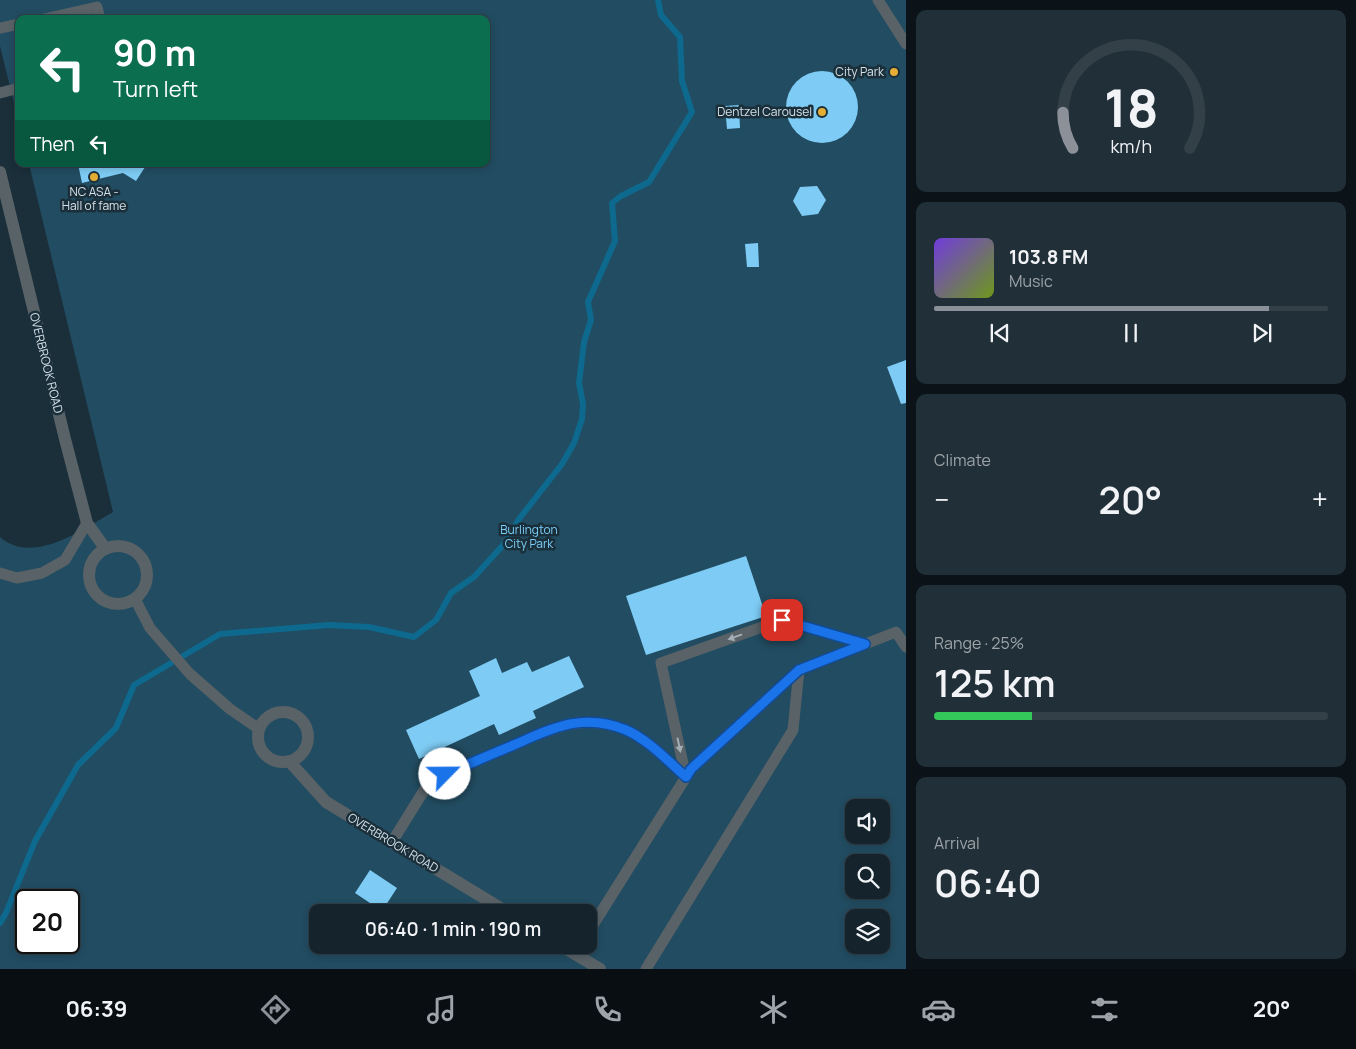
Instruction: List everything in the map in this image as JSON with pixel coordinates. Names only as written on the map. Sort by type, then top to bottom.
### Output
[{"type":"street","name":"OVERBROOK ROAD","points":[[0,172],[87,523],[105,548]]},
{"type":"street","points":[[124,546],[140,556],[147,574],[146,584],[135,599],[126,604],[116,605],[107,603],[99,598],[92,590],[88,571],[91,562],[105,548],[124,546]]},
{"type":"street","points":[[277,712],[294,714],[305,726],[308,735],[305,749],[295,759],[290,761],[274,761],[262,751],[257,737],[259,729],[269,716],[277,712]]},
{"type":"street","name":"OVERBROOK ROAD","points":[[290,761],[326,802],[494,904]]},
{"type":"street","points":[[583,954],[600,969]]},
{"type":"lane","points":[[878,0],[906,44]]},
{"type":"lane","points":[[62,15],[97,7],[99,15]]},
{"type":"lane","points":[[0,28],[15,25]]},
{"type":"lane","points":[[0,92],[15,89]]},
{"type":"lane","points":[[0,573],[17,578],[42,573],[65,560],[87,523]]},
{"type":"lane","points":[[135,599],[150,628],[190,674],[230,709],[259,729]]},
{"type":"lane","points":[[686,777],[661,663],[782,620],[865,644]]},
{"type":"lane","points":[[597,919],[691,769],[799,670],[896,632],[906,647]]},
{"type":"lane","points":[[646,969],[793,730],[799,670]]},
{"type":"lane","points":[[392,842],[428,784],[445,774],[558,726],[590,722],[610,724],[627,730],[644,740],[686,777]]},
{"type":"green space","name":"Burlington City Park","points":[[0,0],[906,0],[906,969],[0,969],[0,537],[13,545],[27,548],[42,546],[58,542],[73,535],[113,512],[30,167],[490,167],[490,15],[15,15],[15,107],[0,46]]},
{"type":"building","name":"Dentzel Carousel","points":[[822,71],[842,77],[852,87],[858,107],[852,127],[842,137],[822,143],[802,137],[792,127],[786,107],[792,87],[802,77]]},
{"type":"building","points":[[739,105],[740,128],[727,129],[725,106]]},
{"type":"building","name":"NC ASA - Hall of fame","points":[[79,167],[145,167],[136,181],[123,173],[82,183]]},
{"type":"building","points":[[817,186],[826,200],[818,214],[802,216],[793,201],[800,187]]},
{"type":"building","points":[[758,243],[759,267],[747,267],[745,244]]},
{"type":"building","points":[[906,360],[906,403],[901,404],[887,367]]},
{"type":"building","points":[[746,556],[766,616],[646,655],[626,596]]},
{"type":"building","points":[[569,656],[584,687],[533,711],[536,718],[499,735],[494,724],[419,759],[406,730],[480,696],[469,671],[496,658],[502,673],[527,662],[532,672]]},
{"type":"building","points":[[370,870],[397,888],[387,904],[372,904],[355,893]]},
{"type":"waterway","points":[[0,923],[6,913],[35,841],[78,765],[116,728],[134,685],[220,634],[329,625],[369,627],[414,637],[436,620],[451,593],[474,577],[505,543],[519,519],[562,464],[574,443],[582,419],[583,404],[579,383],[584,342],[591,320],[588,302],[615,241],[612,203],[621,196],[649,182],[692,112],[682,81],[680,37],[661,15],[658,0]]},
{"type":"place","name":"City Park","points":[[894,72]]},
{"type":"place","name":"Dentzel Carousel","points":[[822,112]]},
{"type":"place","name":"NC ASA - Hall of fame","points":[[94,177]]},
{"type":"route","points":[[445,774],[558,726],[590,722],[610,724],[627,730],[644,740],[686,777],[691,769],[799,670],[865,644],[782,620]]}]
